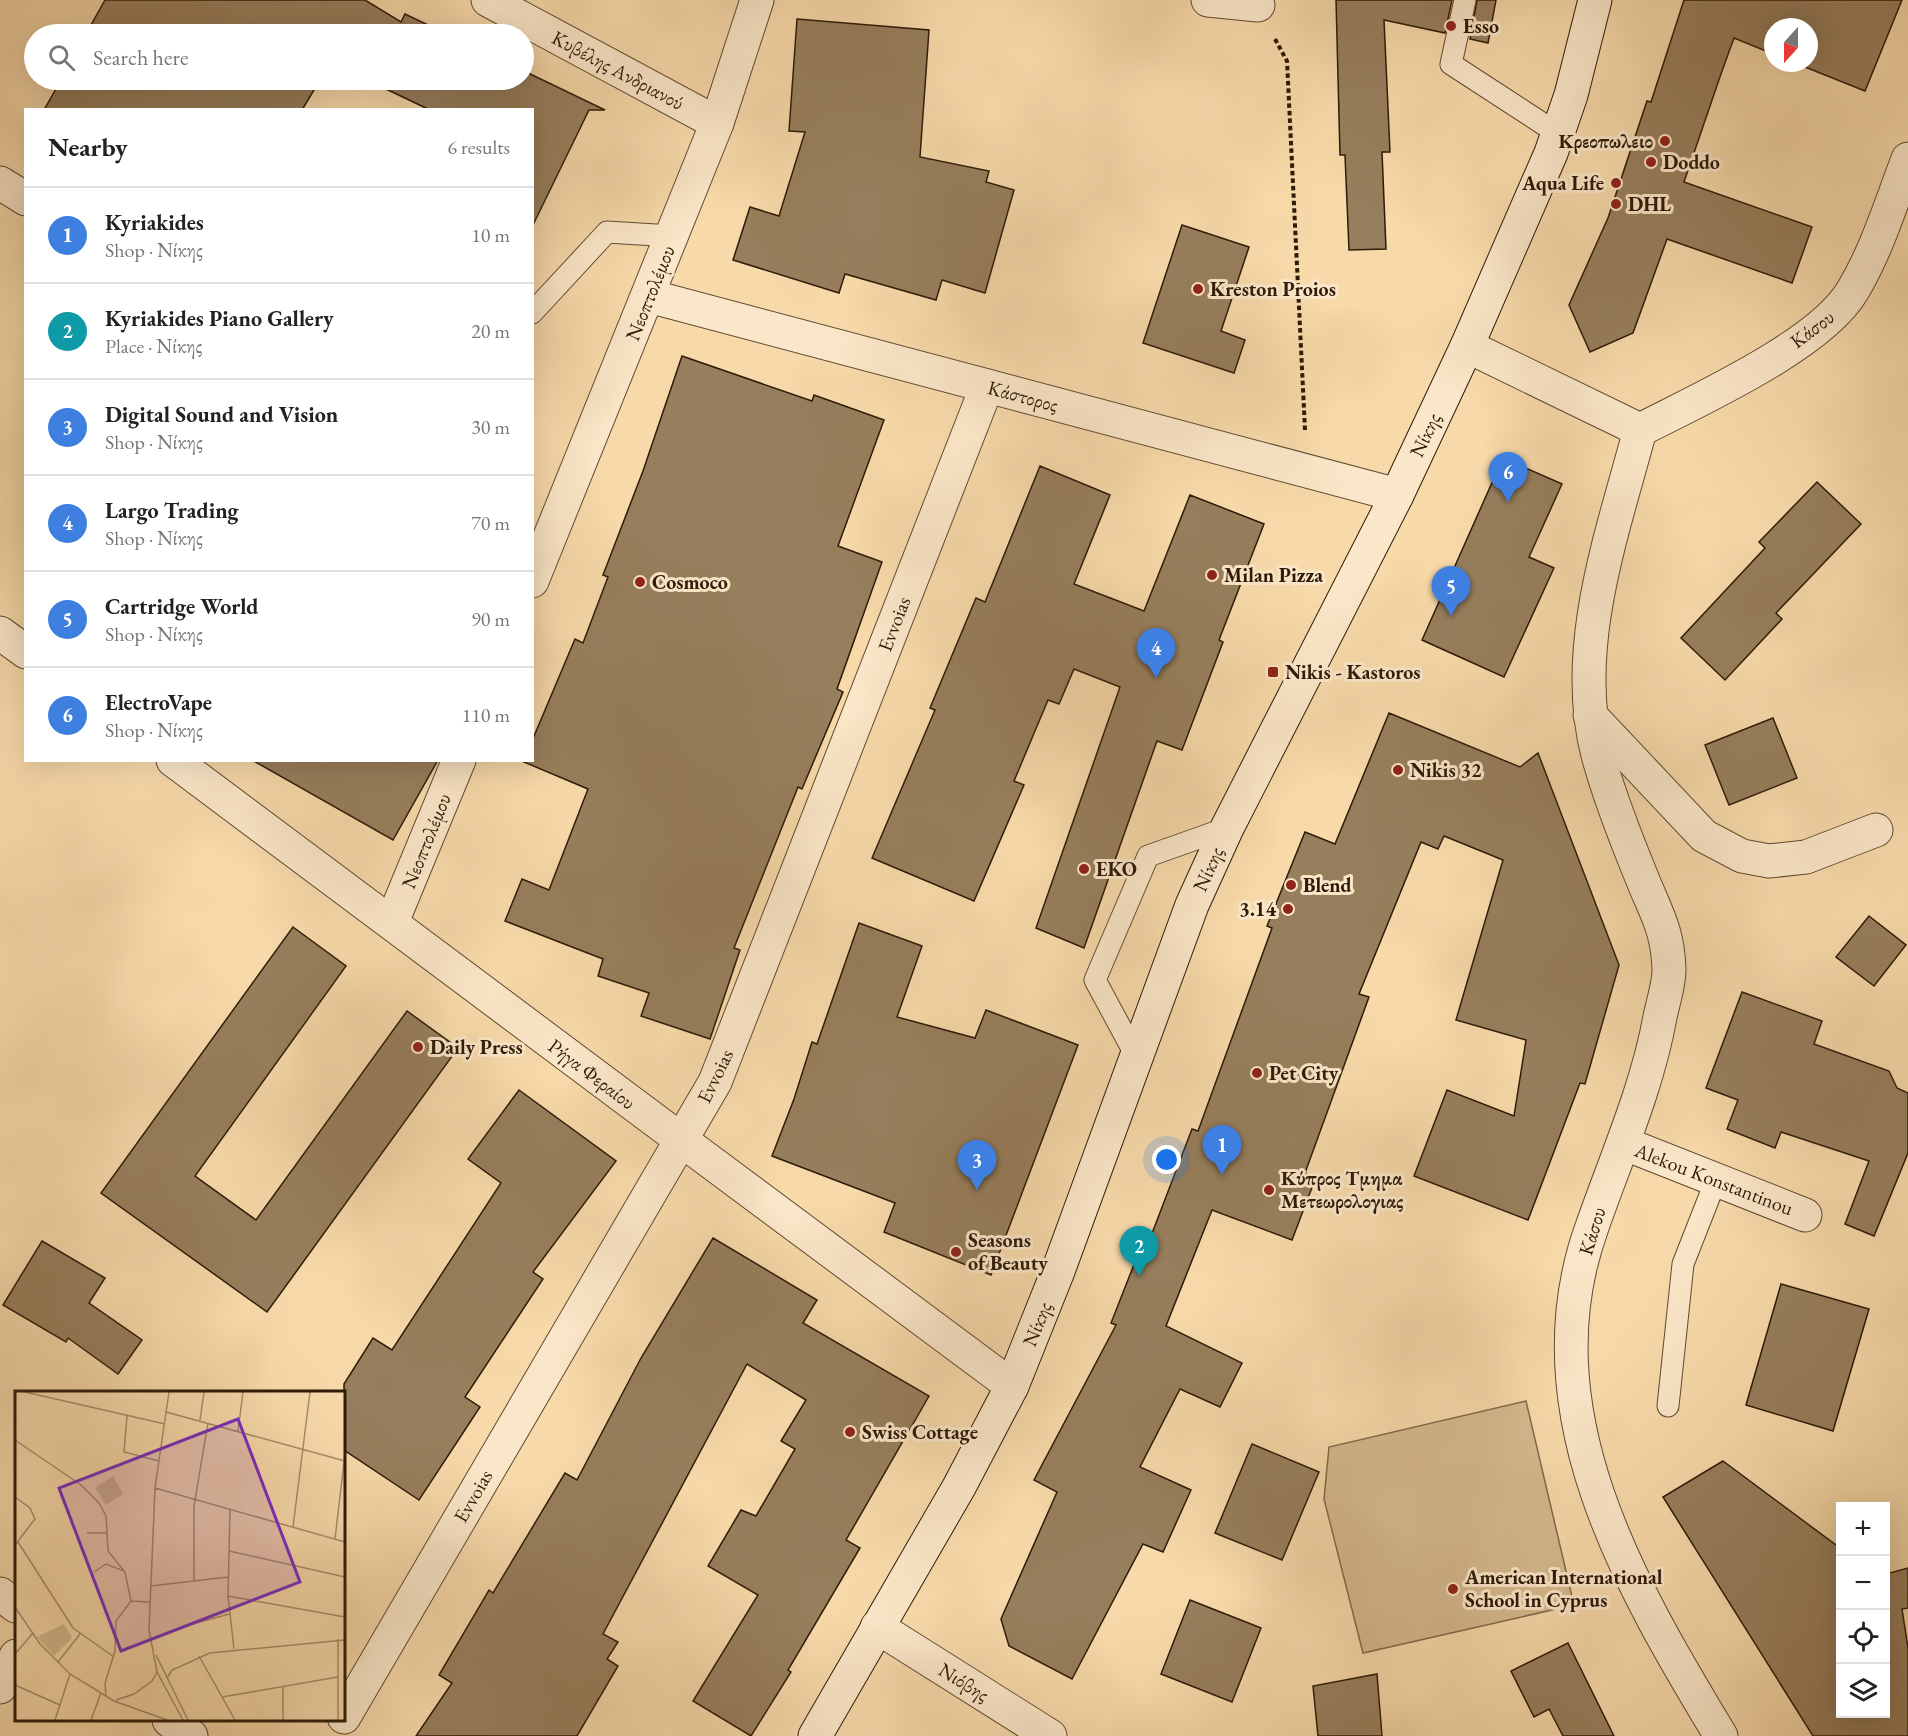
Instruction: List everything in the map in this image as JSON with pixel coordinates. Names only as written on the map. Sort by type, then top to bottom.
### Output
[{"type":"street","name":"Νεοπτολέμου","points":[[534,570],[541,533],[649,296],[717,123],[757,0]]},
{"type":"street","points":[[1208,0],[1258,5]]},
{"type":"street","name":"Νίκης","points":[[816,1736],[959,1487],[1012,1386],[1058,1271],[1192,904],[1227,828],[1397,495],[1467,346],[1557,133],[1571,95],[1595,0]]},
{"type":"street","name":"Κυβέλης Ανδριανού","points":[[492,1],[717,123]]},
{"type":"street","name":"Κάσου","points":[[1721,1736],[1636,1587],[1616,1544],[1583,1451],[1572,1381],[1571,1309],[1590,1231],[1623,1143],[1655,1045],[1669,974],[1667,937],[1641,877],[1598,755],[1590,715],[1590,654],[1608,549],[1640,430],[1752,370],[1819,327],[1838,311],[1853,291],[1875,245],[1908,159]]},
{"type":"street","points":[[0,183],[24,198]]},
{"type":"street","name":"Κάστορος","points":[[649,296],[1397,495]]},
{"type":"street","points":[[1467,346],[1640,430]]},
{"type":"street","name":"Evvoias","points":[[345,1715],[715,1082],[987,386]]},
{"type":"street","points":[[0,633],[24,651]]},
{"type":"street","points":[[1590,715],[1704,836],[1742,856],[1769,861],[1806,857],[1876,830]]},
{"type":"street","name":"Ρήγα Φεραίου","points":[[176,762],[392,922],[680,1142],[1012,1386]]},
{"type":"street","name":"Νεοπτολέμου","points":[[392,922],[458,762]]},
{"type":"street","name":"Alekou Konstantinou","points":[[1623,1143],[1805,1215]]},
{"type":"street","points":[[0,1594],[15,1605]]},
{"type":"street","name":"Νιόβης","points":[[878,1627],[1050,1736]]},
{"type":"street","points":[[0,1687],[15,1658]]},
{"type":"street","points":[[172,1721],[191,1736]]},
{"type":"street","name":"Evvoias","points":[[332,1736],[341,1721]]},
{"type":"lane","points":[[1466,0],[1451,64],[1557,133]]},
{"type":"lane","points":[[534,311],[607,232],[672,237]]},
{"type":"lane","points":[[1136,1056],[1095,981],[1148,856],[1227,828]]},
{"type":"lane","points":[[1668,1406],[1683,1264],[1716,1180]]},
{"type":"path","points":[[1258,5],[1287,62],[1307,471]]},
{"type":"shaded area","points":[[1526,1401],[1574,1605],[1363,1653],[1324,1499],[1329,1447]]},
{"type":"building","points":[[105,0],[365,0],[401,22],[405,14],[426,24],[92,24]]},
{"type":"building","points":[[1336,0],[1452,0],[1445,33],[1384,20],[1390,152],[1382,152],[1386,249],[1349,250],[1345,155],[1340,155]]},
{"type":"building","points":[[1477,0],[1496,0],[1488,43],[1470,39]]},
{"type":"building","points":[[1684,0],[1902,0],[1865,91],[1818,72],[1818,18],[1764,18],[1764,50],[1734,38],[1684,182],[1812,227],[1792,283],[1667,239],[1633,333],[1590,352],[1569,305],[1608,218],[1647,101],[1651,102]]},
{"type":"building","points":[[797,19],[929,30],[920,157],[989,171],[986,182],[1014,190],[985,293],[942,280],[936,300],[845,274],[839,293],[733,260],[750,207],[779,216],[805,132],[789,131]]},
{"type":"building","points":[[534,76],[605,110],[589,110],[534,223],[534,108],[426,108],[388,90],[534,90]]},
{"type":"building","points":[[55,90],[314,90],[303,108],[45,108]]},
{"type":"building","name":"Kreston Proios","points":[[1182,225],[1249,247],[1221,331],[1245,340],[1234,373],[1143,343]]},
{"type":"building","points":[[682,356],[812,401],[814,395],[884,420],[838,546],[882,562],[837,689],[843,692],[802,789],[798,787],[734,948],[740,950],[710,1039],[641,1016],[649,993],[598,976],[603,959],[505,921],[522,879],[549,890],[588,789],[524,762],[534,762],[534,736],[575,639],[583,643],[608,577],[603,575],[643,471]]},
{"type":"building","points":[[1503,458],[1562,484],[1529,557],[1554,568],[1504,677],[1422,640]]},
{"type":"building","points":[[1040,466],[1110,495],[1074,584],[1144,611],[1190,495],[1264,524],[1219,640],[1223,642],[1182,750],[1157,741],[1084,948],[1036,928],[1120,687],[1074,669],[1059,704],[1048,700],[1014,781],[1024,785],[974,901],[872,858],[935,710],[930,708],[976,598],[985,602]]},
{"type":"building","points":[[1817,482],[1861,524],[1776,613],[1782,619],[1725,680],[1681,638],[1765,548],[1759,542]]},
{"type":"building","points":[[1389,713],[1520,767],[1538,753],[1619,965],[1585,1084],[1580,1083],[1528,1220],[1414,1176],[1447,1090],[1514,1116],[1526,1040],[1456,1020],[1503,860],[1444,836],[1438,849],[1421,842],[1359,994],[1369,997],[1305,1173],[1316,1177],[1292,1240],[1212,1210],[1166,1326],[1242,1363],[1220,1407],[1180,1389],[1140,1467],[1191,1490],[1163,1552],[1143,1544],[1072,1679],[1009,1646],[1001,1619],[1057,1492],[1034,1480],[1116,1325],[1111,1323],[1146,1234],[1151,1236],[1192,1129],[1198,1131],[1272,928],[1267,926],[1305,832],[1335,844]]},
{"type":"building","points":[[1773,718],[1797,778],[1729,805],[1705,745]]},
{"type":"building","points":[[256,762],[437,762],[393,840]]},
{"type":"building","points":[[1869,916],[1906,945],[1874,986],[1836,957]]},
{"type":"building","points":[[859,923],[922,946],[897,1017],[975,1038],[986,1010],[1078,1045],[991,1275],[884,1232],[895,1203],[772,1156],[794,1099],[812,1042],[817,1044]]},
{"type":"building","points":[[293,927],[346,966],[195,1176],[256,1220],[407,1011],[458,1048],[267,1312],[101,1193]]},
{"type":"building","points":[[1742,992],[1822,1021],[1814,1044],[1889,1071],[1897,1088],[1908,1093],[1908,1153],[1874,1236],[1845,1224],[1869,1161],[1781,1132],[1775,1148],[1727,1129],[1738,1100],[1706,1088]]},
{"type":"building","points":[[519,1090],[616,1161],[533,1272],[543,1279],[465,1397],[480,1407],[419,1500],[345,1451],[344,1384],[373,1338],[392,1350],[501,1183],[468,1159]]},
{"type":"building","points":[[713,1238],[817,1300],[803,1323],[929,1396],[846,1540],[860,1548],[788,1670],[791,1672],[751,1736],[693,1701],[758,1595],[708,1566],[741,1510],[756,1516],[795,1449],[781,1441],[806,1400],[747,1364],[603,1634],[618,1642],[607,1659],[618,1666],[577,1736],[416,1736],[452,1683],[439,1675],[489,1590],[493,1593],[565,1473],[577,1480],[641,1358]]},
{"type":"building","points":[[42,1241],[105,1278],[89,1303],[142,1340],[118,1374],[68,1338],[66,1342],[3,1305]]},
{"type":"building","points":[[1781,1284],[1869,1309],[1833,1431],[1746,1405]]},
{"type":"building","points":[[1252,1444],[1319,1472],[1282,1560],[1215,1533]]},
{"type":"building","points":[[1723,1461],[1836,1545],[1836,1718],[1890,1718],[1890,1573],[1908,1568],[1908,1608],[1902,1609],[1908,1648],[1908,1736],[1813,1736],[1663,1497]]},
{"type":"building","points":[[1190,1600],[1261,1628],[1232,1702],[1161,1674]]},
{"type":"building","points":[[1568,1643],[1614,1736],[1563,1736],[1549,1709],[1534,1717],[1511,1671]]},
{"type":"building","points":[[1377,1674],[1382,1736],[1318,1736],[1313,1686]]},
{"type":"place","name":"Esso","points":[[1451,26]]},
{"type":"place","name":"Κρεοπωλειο","points":[[1665,141]]},
{"type":"place","name":"Doddo","points":[[1651,162]]},
{"type":"place","name":"Aqua Life","points":[[1616,183]]},
{"type":"place","name":"DHL","points":[[1616,204]]},
{"type":"place","name":"Kreston Proios","points":[[1198,289]]},
{"type":"place","name":"ElectroVape","points":[[1508,502]]},
{"type":"place","name":"Milan Pizza","points":[[1212,575]]},
{"type":"place","name":"Cosmoco","points":[[640,582]]},
{"type":"place","name":"Cartridge World","points":[[1451,616]]},
{"type":"place","name":"Nikis - Kastoros","points":[[1273,672]]},
{"type":"place","name":"Largo Trading","points":[[1156,678]]},
{"type":"place","name":"Nikis 32","points":[[1398,770]]},
{"type":"place","name":"EKO","points":[[1084,869]]},
{"type":"place","name":"Blend","points":[[1291,885]]},
{"type":"place","name":"3.14","points":[[1288,909]]},
{"type":"place","name":"Daily Press","points":[[418,1047]]},
{"type":"place","name":"Pet City","points":[[1257,1073]]},
{"type":"place","name":"Kyriakides","points":[[1222,1175]]},
{"type":"place","name":"Digital Sound and Vision","points":[[977,1190]]},
{"type":"place","name":"Κύπρος Τμημα Μετεωρολογιας","points":[[1269,1190]]},
{"type":"place","name":"Seasons of Beauty","points":[[956,1252]]},
{"type":"place","name":"Kyriakides Piano Gallery","points":[[1139,1276]]},
{"type":"place","name":"Swiss Cottage","points":[[850,1432]]},
{"type":"place","name":"American International School in Cyprus","points":[[1453,1589]]}]
